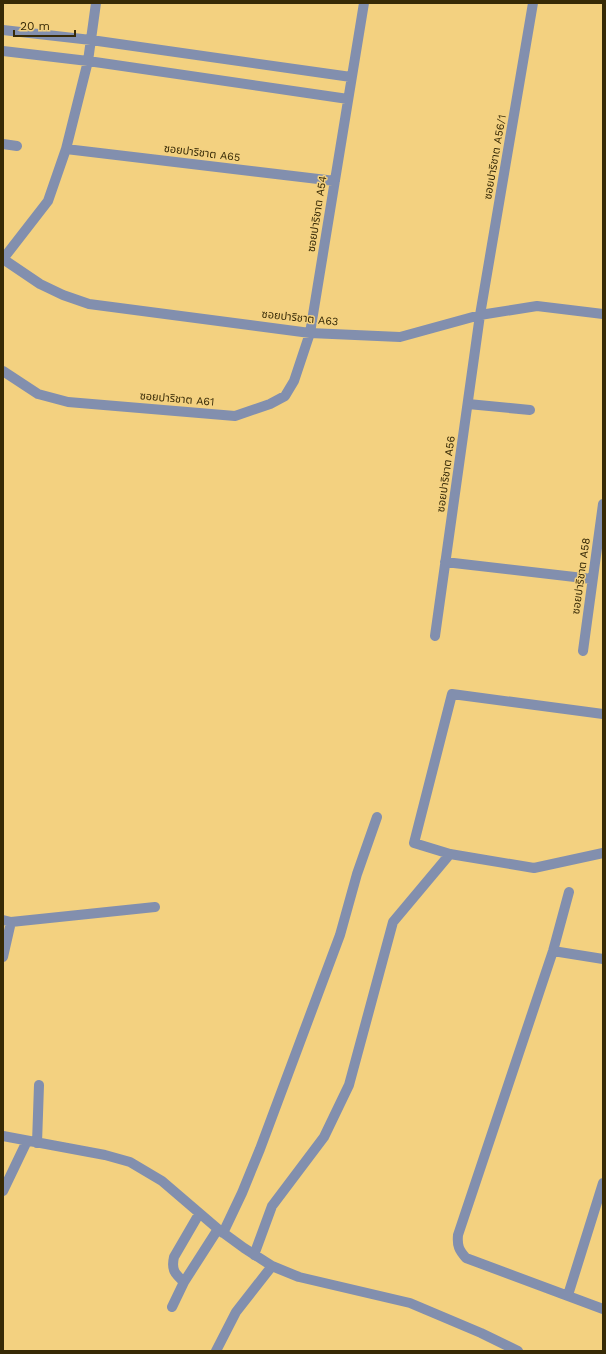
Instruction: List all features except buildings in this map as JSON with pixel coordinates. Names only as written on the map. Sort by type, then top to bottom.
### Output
[{"type":"street","points":[[3,259],[48,201],[66,149],[88,61],[96,3]]},
{"type":"street","name":"ซอยปาริชาต A54","points":[[310,333],[364,3]]},
{"type":"street","name":"ซอยปาริชาต A56/1","points":[[480,315],[533,3]]},
{"type":"street","points":[[3,30],[90,40],[351,77]]},
{"type":"street","points":[[3,51],[88,61],[348,99]]},
{"type":"street","points":[[3,144],[17,146]]},
{"type":"street","name":"ซอยปาริชาต A65","points":[[66,149],[334,181]]},
{"type":"street","name":"ซอยปาริชาต A63","points":[[3,259],[40,284],[63,295],[89,304],[310,333],[400,337],[480,315],[537,306],[603,314]]},
{"type":"street","name":"ซอยปาริชาต A56","points":[[435,636],[480,315]]},
{"type":"street","name":"ซอยปาริชาต A61","points":[[3,371],[38,394],[68,402],[235,416],[270,404],[285,396],[294,381],[310,333]]},
{"type":"street","points":[[468,404],[530,410]]},
{"type":"street","name":"ซอยปาริชาต A58","points":[[583,651],[603,504]]},
{"type":"street","points":[[445,562],[592,579]]},
{"type":"street","points":[[603,714],[452,694],[414,843],[450,854],[534,868],[603,853]]},
{"type":"street","points":[[172,1307],[184,1282],[211,1241],[220,1231],[242,1194],[340,935],[357,874],[377,817]]},
{"type":"street","points":[[254,1255],[272,1206],[324,1137],[349,1085],[393,922],[450,854]]},
{"type":"street","points":[[569,892],[554,951],[458,1235],[457,1245],[460,1252],[466,1258],[603,1309]]},
{"type":"street","points":[[3,957],[7,921],[155,907]]},
{"type":"street","points":[[554,951],[603,959]]},
{"type":"street","points":[[3,1191],[32,1142],[39,1085]]},
{"type":"street","points":[[3,1136],[105,1155],[130,1162],[162,1181],[220,1231],[272,1266],[299,1277],[410,1303],[481,1333],[518,1351]]},
{"type":"street","points":[[568,1295],[603,1184]]},
{"type":"street","points":[[184,1282],[175,1274],[172,1268],[174,1257],[199,1214]]},
{"type":"street","points":[[216,1351],[236,1312],[272,1266]]}]
